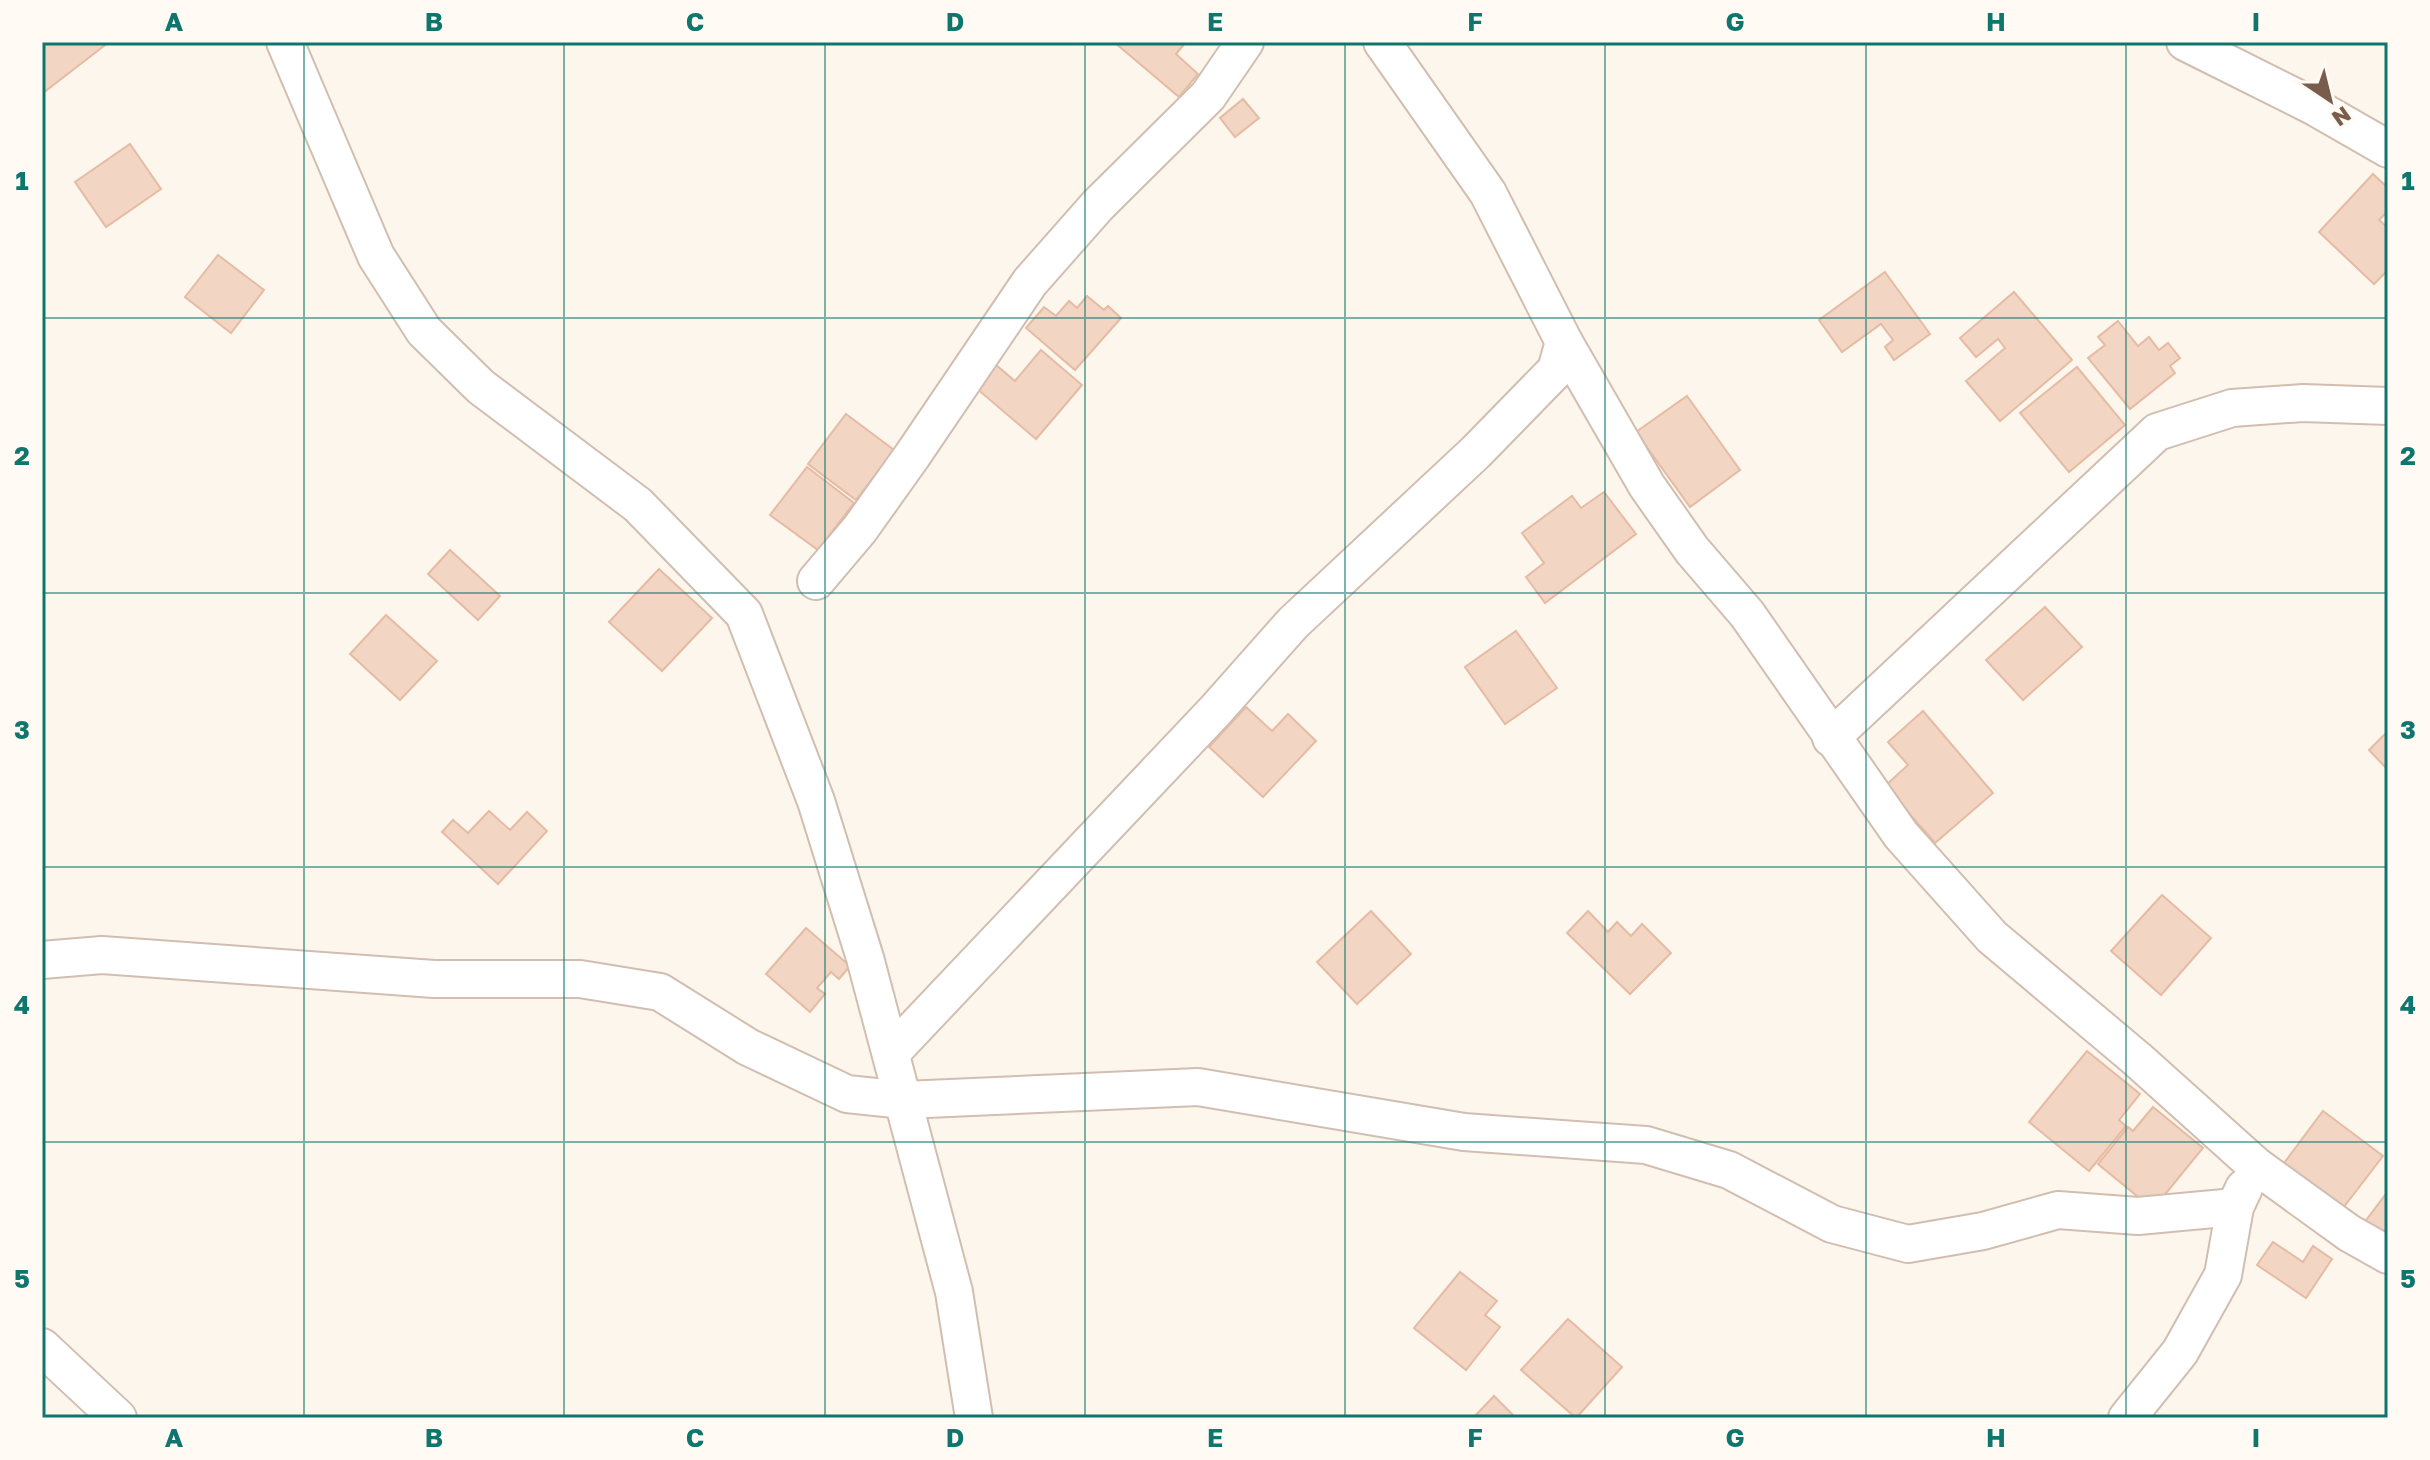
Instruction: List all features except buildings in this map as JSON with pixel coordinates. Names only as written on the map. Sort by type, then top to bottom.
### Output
[{"type":"street","points":[[285,42],[376,256],[424,331],[481,387],[638,505],[744,614],[816,801],[892,1052],[954,1292],[974,1418]]},
{"type":"street","points":[[816,581],[860,529],[1030,282],[1098,205],[1208,96],[1245,42]]},
{"type":"street","points":[[1382,42],[1488,193],[1564,342],[1647,486],[1692,550],[1747,614],[1901,835],[1992,937],[2137,1059],[2255,1165],[2349,1233],[2388,1255]]},
{"type":"street","points":[[2185,42],[2313,106],[2388,149]]},
{"type":"street","points":[[892,1052],[1215,711],[1293,623],[1476,452],[1556,370],[1564,342]]},
{"type":"street","points":[[1831,738],[2157,432],[2232,408],[2303,403],[2388,406]]},
{"type":"street","points":[[42,960],[102,955],[434,979],[580,979],[660,992],[748,1047],[847,1094],[904,1100],[1198,1087],[1464,1132],[1646,1145],[1729,1170],[1832,1224],[1908,1244],[1983,1231],[2058,1210],[2138,1216],[2235,1207]]},
{"type":"street","points":[[2127,1418],[2180,1352],[2223,1275],[2235,1207],[2255,1165]]},
{"type":"street","points":[[42,1347],[118,1418]]}]
